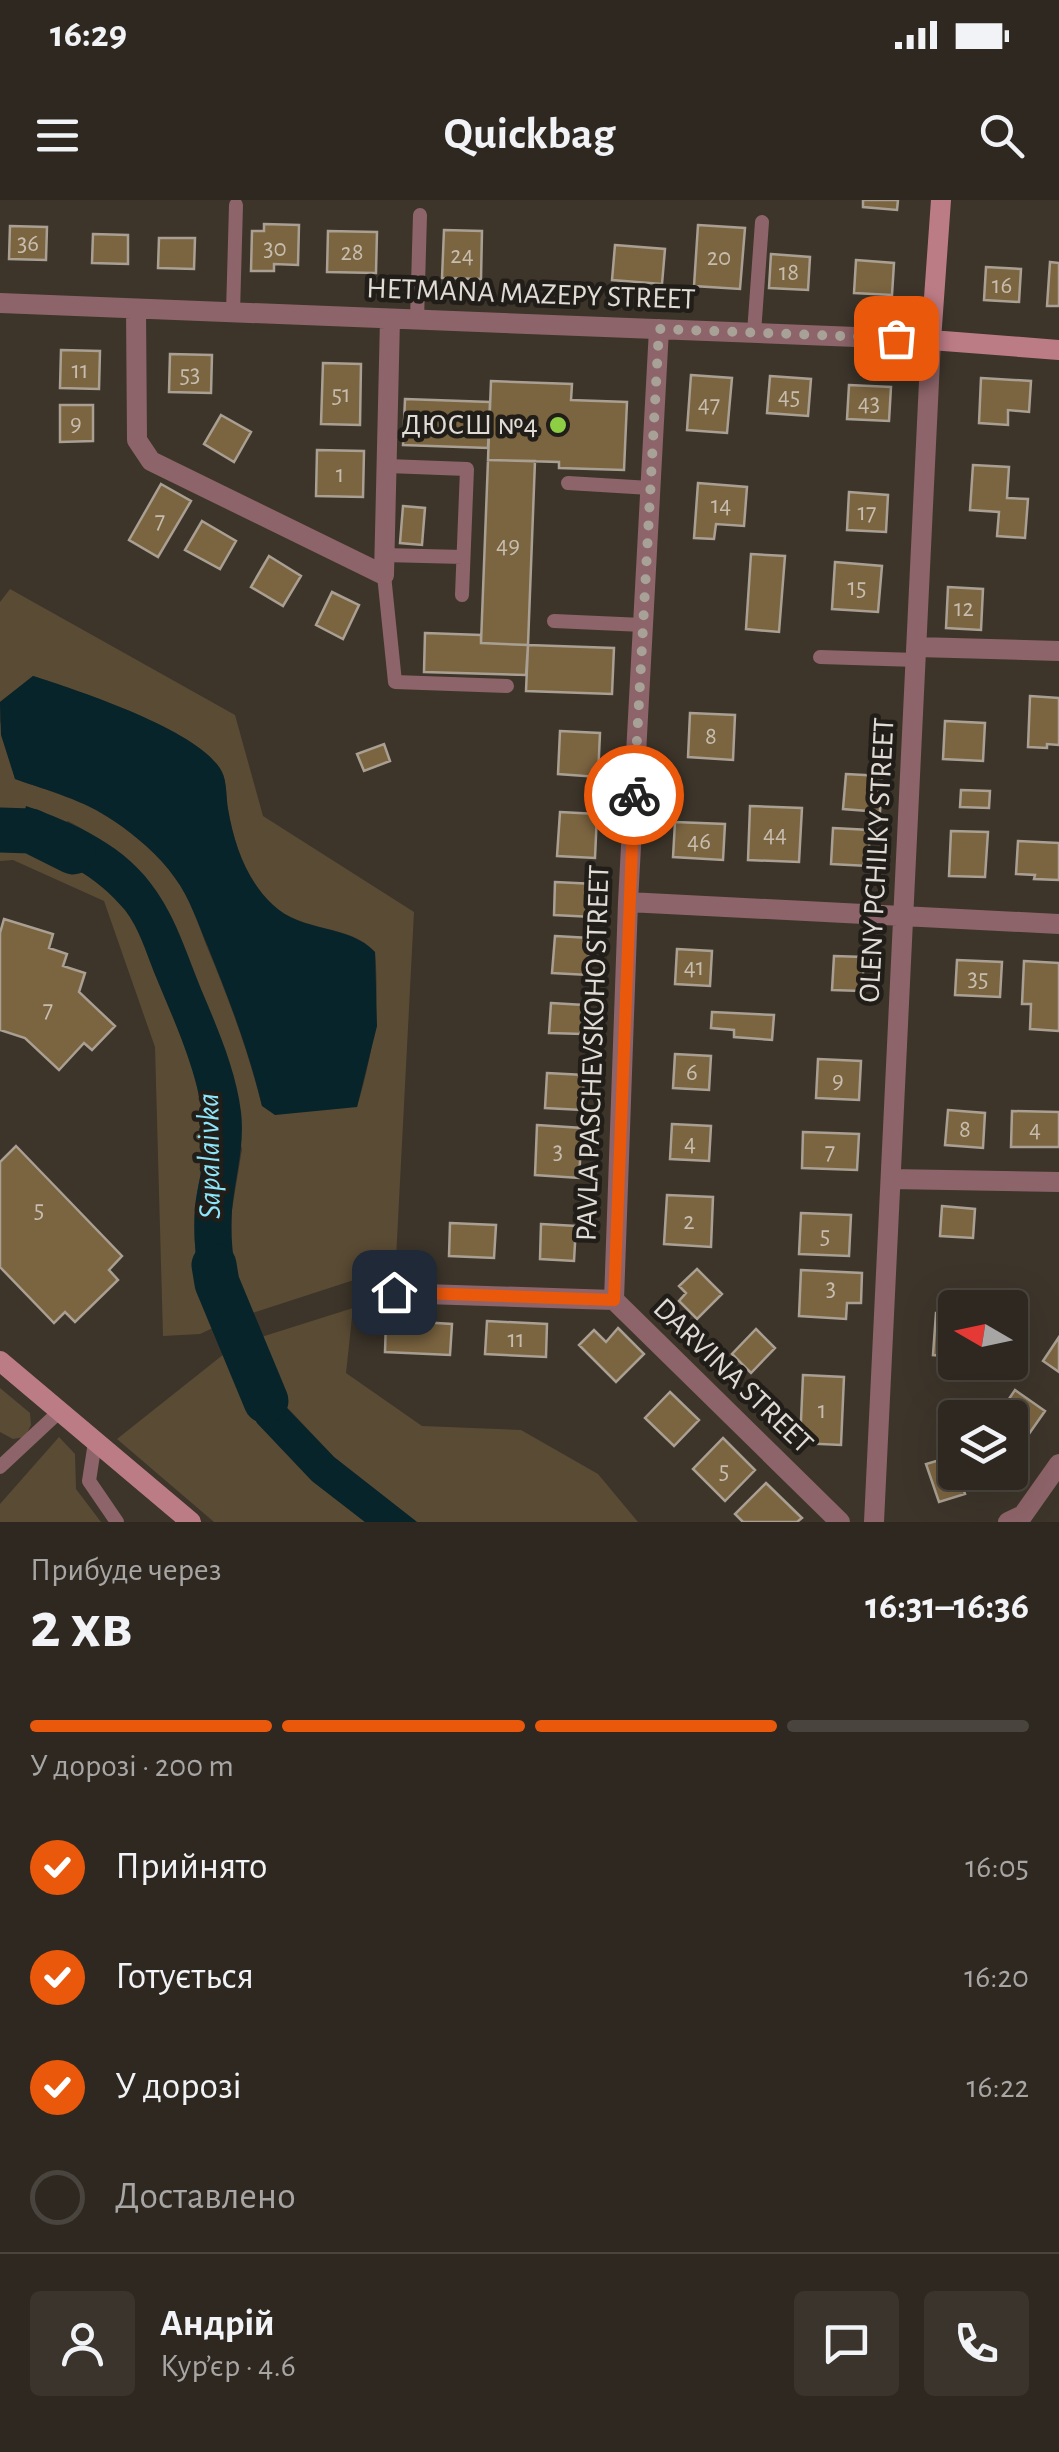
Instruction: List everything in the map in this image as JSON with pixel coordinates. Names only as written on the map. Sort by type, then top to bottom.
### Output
[{"type":"street","name":"OLENY PCHILKY STREET","points":[[874,1522],[941,200]]},
{"type":"street","name":"HETMANA MAZEPY STREET","points":[[0,304],[932,340],[1059,350]]},
{"type":"street","points":[[136,309],[137,440],[150,461],[384,565],[390,319]]},
{"type":"street","name":"PAVLA PASCHEVSKOHO STREET","points":[[614,1300],[628,902],[659,329]]},
{"type":"street","points":[[917,653],[1059,651]]},
{"type":"street","points":[[628,902],[1059,924]]},
{"type":"street","points":[[891,1180],[1059,1182]]},
{"type":"street","name":"DARVINA STREET","points":[[394,1292],[614,1300],[840,1522]]},
{"type":"street","points":[[0,1361],[191,1522]]},
{"type":"street","points":[[1008,1522],[1024,1516],[1059,1464]]},
{"type":"lane","points":[[233,312],[236,205]]},
{"type":"lane","points":[[417,320],[420,215]]},
{"type":"lane","points":[[754,333],[762,222]]},
{"type":"lane","points":[[386,466],[467,468],[462,595]]},
{"type":"lane","points":[[568,484],[650,488]]},
{"type":"lane","points":[[463,557],[384,565],[395,682],[508,686]]},
{"type":"lane","points":[[554,622],[643,624]]},
{"type":"lane","points":[[820,657],[917,653]]},
{"type":"lane","points":[[0,1466],[60,1411]]},
{"type":"lane","points":[[94,1442],[89,1481],[117,1522]]},
{"type":"shaded area","points":[[10,589],[235,715],[263,816],[414,912],[395,1278],[354,1280],[243,1316],[231,1250],[232,1210],[242,1149],[173,920],[129,862],[68,821],[17,842],[76,868],[125,910],[180,1033],[199,1096],[205,1140],[195,1208],[196,1254],[215,1327],[200,1334],[163,1336],[155,1047],[104,901],[13,860],[0,861],[0,721],[15,779],[78,802],[114,821],[155,854],[180,886],[230,1006],[262,1106],[357,1107],[374,1030],[375,952],[352,936],[285,914],[264,895],[238,848],[222,772],[190,742],[136,714],[33,676],[0,702],[0,602]]},
{"type":"shaded area","points":[[353,1308],[346,1373],[422,1426],[521,1430],[598,1474],[638,1522],[417,1522],[334,1457],[284,1404],[255,1339]]},
{"type":"shaded area","points":[[224,1354],[257,1423],[312,1481],[365,1522],[214,1522],[117,1439]]},
{"type":"shaded area","points":[[0,1388],[30,1413],[31,1425],[25,1437],[13,1439],[0,1432]]},
{"type":"shaded area","points":[[59,1437],[75,1454],[76,1489],[101,1522],[0,1522],[0,1504]]},
{"type":"water","points":[[33,676],[165,727],[210,757],[224,776],[231,822],[243,861],[264,895],[285,914],[352,937],[375,952],[377,1026],[357,1107],[275,1115],[262,1106],[245,1045],[216,967],[189,903],[169,870],[139,839],[103,814],[15,779],[1,735],[0,702]]},
{"type":"water","points":[[26,806],[99,838],[131,862],[157,892],[182,939],[239,1096],[242,1137],[232,1237],[243,1316],[215,1327],[205,1298],[194,1224],[205,1149],[203,1118],[187,1054],[142,940],[125,910],[102,887],[62,861],[17,842]]},
{"type":"water","points":[[255,1339],[284,1405],[334,1457],[417,1522],[365,1522],[312,1481],[257,1423],[224,1354]]},
{"type":"building","points":[[863,200],[898,200],[897,210],[863,207]]},
{"type":"building","points":[[264,224],[299,225],[298,265],[274,264],[274,271],[251,271],[252,231],[264,231]]},
{"type":"building","points":[[698,225],[745,228],[740,289],[694,286]]},
{"type":"building","points":[[10,226],[47,227],[46,260],[9,259]]},
{"type":"building","points":[[444,230],[482,231],[481,279],[442,278]]},
{"type":"building","points":[[328,231],[377,232],[376,273],[327,272]]},
{"type":"building","points":[[93,234],[128,235],[128,264],[92,263]]},
{"type":"building","points":[[159,238],[195,238],[194,269],[158,268]]},
{"type":"building","points":[[615,245],[665,249],[662,284],[612,280]]},
{"type":"building","points":[[771,254],[810,257],[808,290],[769,288]]},
{"type":"building","points":[[856,260],[894,263],[892,295],[854,293]]},
{"type":"building","points":[[1050,262],[1059,263],[1059,306],[1047,306]]},
{"type":"building","points":[[986,267],[1021,269],[1019,302],[984,300]]},
{"type":"building","points":[[61,350],[100,351],[99,389],[60,388]]},
{"type":"building","points":[[170,354],[212,355],[211,393],[169,392]]},
{"type":"building","points":[[323,363],[361,364],[360,425],[321,424]]},
{"type":"building","points":[[691,375],[732,378],[727,433],[687,430]]},
{"type":"building","points":[[770,376],[811,379],[808,416],[767,413]]},
{"type":"building","points":[[981,378],[1031,381],[1029,412],[1008,410],[1008,425],[979,423]]},
{"type":"building","name":"ДЮСШ №4","points":[[491,381],[572,384],[571,400],[627,402],[624,470],[559,468],[559,462],[488,460]]},
{"type":"building","points":[[849,385],[891,387],[889,421],[847,419]]},
{"type":"building","points":[[405,399],[490,402],[488,448],[403,445]]},
{"type":"building","points":[[60,405],[93,405],[93,441],[60,442]]},
{"type":"building","points":[[221,415],[251,432],[234,462],[204,444]]},
{"type":"building","points":[[317,450],[364,451],[363,497],[316,496]]},
{"type":"building","points":[[488,460],[535,461],[528,645],[481,643]]},
{"type":"building","points":[[973,465],[1009,467],[1007,498],[1028,499],[1025,538],[997,536],[999,512],[970,510]]},
{"type":"building","points":[[698,483],[747,487],[744,526],[716,524],[714,539],[694,538]]},
{"type":"building","points":[[161,484],[191,501],[158,557],[129,540]]},
{"type":"building","points":[[849,492],[888,495],[886,532],[847,530]]},
{"type":"building","points":[[403,506],[425,508],[422,545],[400,543]]},
{"type":"building","points":[[202,521],[236,541],[220,569],[185,550]]},
{"type":"building","points":[[751,554],[785,556],[779,632],[746,629]]},
{"type":"building","points":[[269,556],[301,576],[283,606],[251,587]]},
{"type":"building","points":[[835,562],[882,566],[878,612],[832,609]]},
{"type":"building","points":[[948,587],[983,589],[981,630],[946,628]]},
{"type":"building","points":[[332,592],[359,605],[343,639],[316,625]]},
{"type":"building","points":[[425,633],[481,635],[481,643],[528,645],[526,675],[424,672]]},
{"type":"building","points":[[528,645],[614,648],[612,694],[526,691]]},
{"type":"building","points":[[1030,696],[1059,698],[1059,745],[1028,747]]},
{"type":"building","points":[[690,713],[735,715],[733,760],[688,757]]},
{"type":"building","points":[[945,721],[985,723],[983,761],[943,759]]},
{"type":"building","points":[[560,731],[600,733],[598,777],[558,774]]},
{"type":"building","points":[[384,744],[390,761],[364,771],[357,754]]},
{"type":"building","points":[[846,774],[882,776],[880,812],[843,809]]},
{"type":"building","points":[[961,790],[990,791],[989,808],[960,807]]},
{"type":"building","points":[[750,806],[802,808],[799,862],[748,860]]},
{"type":"building","points":[[560,812],[597,814],[595,858],[557,856]]},
{"type":"building","points":[[675,822],[725,824],[723,860],[673,857]]},
{"type":"building","points":[[833,828],[870,830],[868,866],[831,864]]},
{"type":"building","points":[[951,831],[988,832],[985,877],[949,876]]},
{"type":"building","points":[[1018,841],[1059,843],[1059,880],[1016,874]]},
{"type":"building","points":[[555,882],[595,884],[593,917],[554,915]]},
{"type":"building","points":[[4,919],[53,934],[49,948],[67,954],[63,966],[85,973],[79,992],[115,1026],[92,1050],[84,1043],[59,1070],[25,1038],[0,1030],[0,933]]},
{"type":"building","points":[[555,936],[590,938],[588,975],[552,973]]},
{"type":"building","points":[[677,949],[712,951],[710,986],[675,984]]},
{"type":"building","points":[[834,956],[864,957],[862,991],[832,990]]},
{"type":"building","points":[[957,960],[1002,962],[1000,997],[955,995]]},
{"type":"building","points":[[1024,961],[1059,963],[1059,1031],[1030,1029],[1031,1004],[1022,1004]]},
{"type":"building","points":[[551,1003],[584,1005],[583,1034],[549,1033]]},
{"type":"building","points":[[712,1012],[774,1015],[772,1040],[734,1037],[734,1030],[711,1028]]},
{"type":"building","points":[[675,1054],[711,1056],[709,1090],[673,1088]]},
{"type":"building","points":[[818,1059],[861,1061],[859,1100],[816,1098]]},
{"type":"building","points":[[547,1073],[584,1075],[582,1110],[545,1108]]},
{"type":"building","points":[[948,1110],[985,1113],[983,1148],[945,1145]]},
{"type":"building","points":[[1012,1111],[1059,1112],[1059,1147],[1011,1147]]},
{"type":"building","points":[[672,1124],[711,1126],[709,1161],[670,1159]]},
{"type":"building","points":[[537,1125],[582,1128],[579,1178],[535,1175]]},
{"type":"building","points":[[803,1132],[859,1134],[857,1170],[802,1168]]},
{"type":"building","points":[[16,1146],[122,1256],[109,1270],[118,1280],[75,1322],[65,1312],[54,1323],[0,1267],[0,1162]]},
{"type":"building","points":[[667,1195],[713,1197],[711,1247],[664,1244]]},
{"type":"building","points":[[942,1206],[975,1209],[973,1238],[940,1236]]},
{"type":"building","points":[[801,1213],[851,1215],[849,1256],[799,1254]]},
{"type":"building","points":[[450,1223],[496,1225],[494,1258],[449,1256]]},
{"type":"building","points":[[541,1224],[576,1226],[574,1261],[540,1259]]},
{"type":"building","points":[[697,1269],[722,1294],[697,1319],[679,1301],[686,1293],[679,1286]]},
{"type":"building","points":[[801,1270],[862,1273],[861,1303],[847,1303],[846,1319],[799,1316]]},
{"type":"building","points":[[936,1313],[938,1313],[938,1355],[933,1355]]},
{"type":"building","points":[[386,1320],[452,1324],[450,1355],[385,1352]]},
{"type":"building","points":[[487,1321],[547,1324],[546,1357],[485,1354]]},
{"type":"building","points":[[618,1328],[644,1354],[616,1382],[579,1345],[594,1330],[606,1342]]},
{"type":"building","points":[[756,1329],[775,1348],[751,1373],[732,1354]]},
{"type":"building","points":[[1059,1337],[1059,1372],[1043,1361]]},
{"type":"building","points":[[803,1375],[844,1377],[841,1445],[800,1443]]},
{"type":"building","points":[[1015,1390],[1045,1411],[1028,1435],[1028,1400],[1008,1400]]},
{"type":"building","points":[[670,1392],[699,1420],[674,1446],[645,1418]]},
{"type":"building","points":[[723,1438],[755,1470],[725,1501],[693,1469]]},
{"type":"building","points":[[938,1460],[938,1490],[964,1490],[965,1494],[939,1502],[926,1464]]},
{"type":"building","points":[[766,1483],[802,1518],[797,1522],[743,1522],[735,1514]]},
{"type":"waterway","name":"Sapalaivka","points":[[0,830],[31,831],[73,852]]},
{"type":"waterway","name":"Sapalaivka","points":[[214,1265],[217,1283],[266,1401]]},
{"type":"way so far","points":[[634,795],[659,329],[896,338]]},
{"type":"place","name":"ДЮСШ №4","points":[[558,425]]},
{"type":"route","points":[[394,1292],[614,1300],[634,795]]}]
